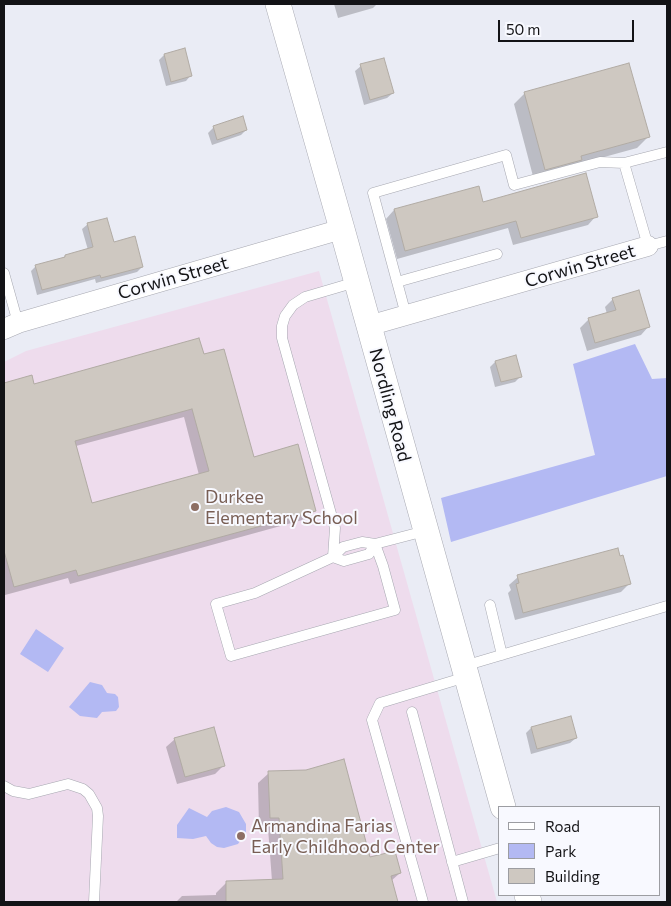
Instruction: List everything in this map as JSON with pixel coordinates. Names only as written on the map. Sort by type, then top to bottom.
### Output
[{"type":"street","name":"Nordling Road","points":[[278,4],[503,806]]},
{"type":"street","name":"Corwin Street","points":[[11,326],[342,229]]},
{"type":"street","name":"Corwin Street","points":[[368,326],[648,246]]},
{"type":"lane","points":[[406,315],[373,193],[506,155],[514,185],[600,162],[624,163],[667,152]]},
{"type":"lane","points":[[624,163],[648,246],[667,241]]},
{"type":"lane","points":[[397,282],[497,254]]},
{"type":"lane","points":[[4,273],[11,326]]},
{"type":"lane","points":[[333,557],[335,528],[282,338],[282,326],[285,316],[293,304],[305,296],[356,282]]},
{"type":"lane","points":[[374,544],[383,566],[395,610],[231,656],[216,604],[255,594],[333,557],[344,561],[369,554],[374,544],[425,531]]},
{"type":"lane","points":[[490,605],[502,655]]},
{"type":"lane","points":[[423,902],[372,720],[380,702],[502,655],[667,606]]},
{"type":"lane","points":[[412,712],[463,902]]},
{"type":"lane","points":[[4,786],[12,791],[29,794],[68,784],[83,789],[89,794],[97,808],[98,816],[94,902]]},
{"type":"lane","points":[[452,862],[498,849]]},
{"type":"shaded area","name":"Durkee Elementary School","points":[[319,271],[497,902],[4,902],[4,362],[26,351]]},
{"type":"green space","points":[[635,344],[652,379],[667,378],[667,476],[451,542],[441,498],[595,455],[573,364]]},
{"type":"green space","points":[[36,629],[64,648],[48,672],[20,654]]},
{"type":"green space","points":[[90,682],[102,685],[107,693],[115,694],[118,697],[119,707],[116,711],[102,712],[97,718],[80,716],[69,707]]},
{"type":"green space","points":[[226,807],[239,812],[246,824],[246,832],[238,844],[224,848],[217,847],[211,843],[206,836],[193,839],[177,838],[177,825],[189,808],[207,817],[212,811]]},
{"type":"building","points":[[185,48],[192,76],[171,82],[164,54]]},
{"type":"building","points":[[384,58],[394,93],[370,100],[360,64]]},
{"type":"building","points":[[629,63],[650,137],[581,156],[582,160],[545,170],[524,92]]},
{"type":"building","points":[[243,116],[247,130],[217,140],[213,126]]},
{"type":"building","points":[[586,173],[598,217],[521,238],[516,221],[405,251],[394,209],[479,186],[483,202]]},
{"type":"building","points":[[107,218],[114,242],[135,236],[143,267],[101,278],[100,275],[42,290],[35,265],[93,247],[87,223]]},
{"type":"building","points":[[639,290],[650,327],[595,343],[588,318],[616,310],[612,298]]},
{"type":"building","points":[[199,338],[204,354],[224,349],[254,457],[298,444],[316,511],[78,576],[76,570],[14,587],[4,551],[4,383],[32,375],[34,384]],"holes":[[[192,409],[209,471],[92,503],[75,441]]]},
{"type":"building","points":[[516,355],[522,377],[501,382],[495,361]]},
{"type":"building","points":[[618,548],[620,556],[623,555],[631,584],[523,613],[516,584],[519,583],[517,575]]},
{"type":"building","points":[[571,716],[577,738],[537,749],[531,727]]},
{"type":"building","points":[[214,727],[225,766],[185,777],[174,738]]},
{"type":"building","points":[[344,759],[370,857],[395,851],[401,873],[391,876],[398,902],[226,902],[226,881],[283,879],[279,818],[270,818],[268,771],[306,770]]},
{"type":"place","name":"Durkee Elementary School","points":[[195,507]]},
{"type":"place","name":"Armandina Farias Early Childhood Center","points":[[241,836]]}]
